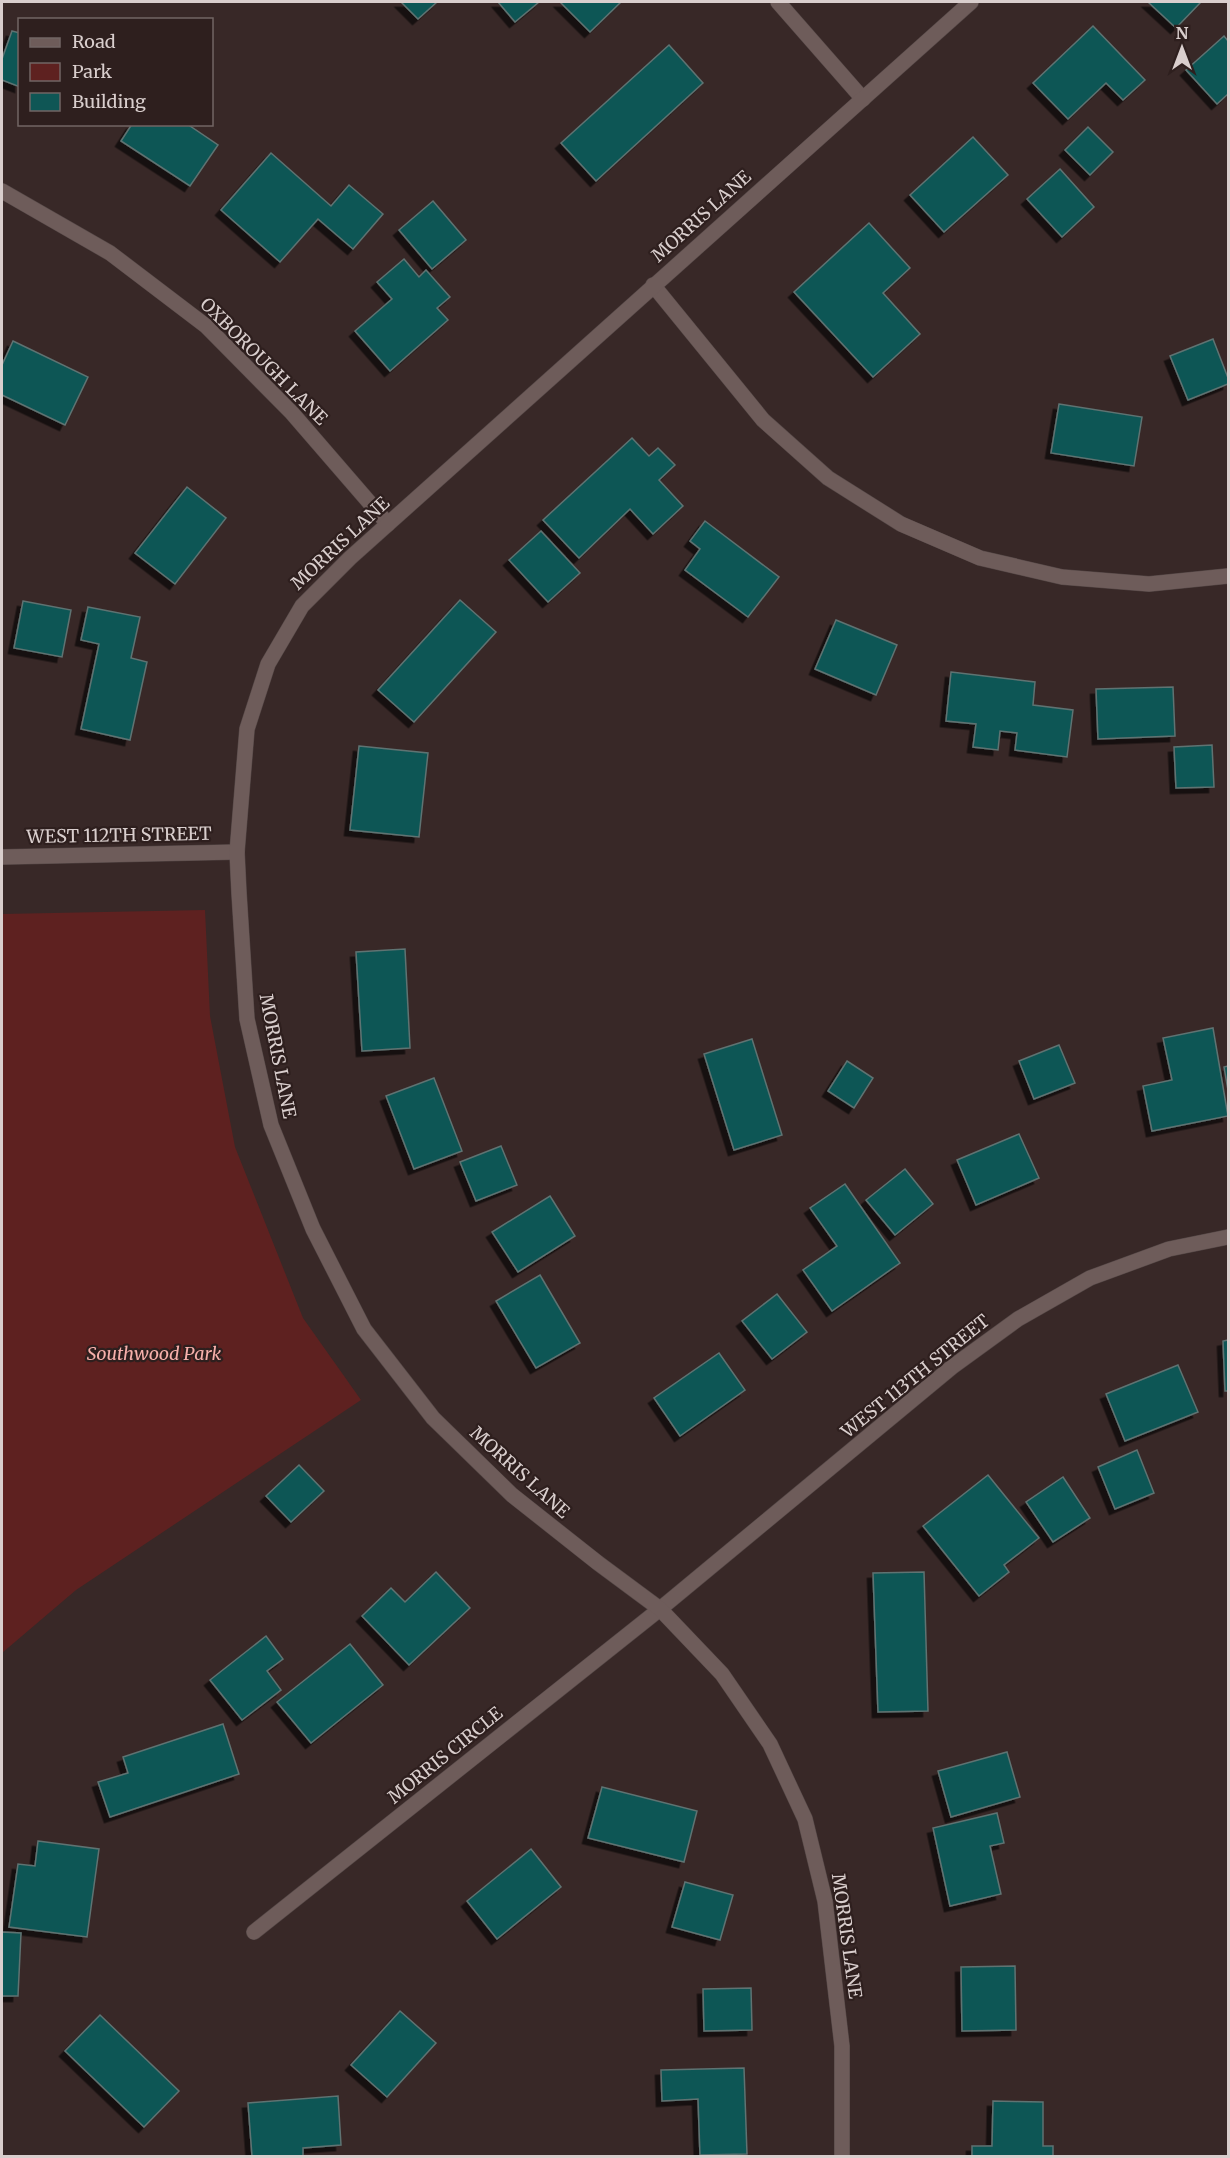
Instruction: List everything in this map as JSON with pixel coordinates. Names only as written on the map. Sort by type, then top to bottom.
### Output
[{"type":"street","points":[[778,2],[863,99]]},
{"type":"street","name":"MORRIS LANE","points":[[842,2157],[842,2046],[825,1901],[804,1819],[770,1744],[722,1674],[660,1609],[512,1495],[433,1418],[364,1329],[312,1229],[271,1125],[247,1020],[237,852],[247,729],[268,664],[302,606],[350,558],[971,2]]},
{"type":"street","name":"OXBOROUGH LANE","points":[[2,191],[110,253],[206,326],[292,413],[388,524]]},
{"type":"street","points":[[653,285],[763,420],[828,478],[901,524],[980,558],[1062,577],[1149,584],[1228,576]]},
{"type":"street","name":"WEST 112TH STREET","points":[[2,858],[237,852]]},
{"type":"street","name":"WEST 113TH STREET","points":[[660,1609],[952,1367],[1018,1319],[1090,1278],[1169,1249],[1228,1236]]},
{"type":"street","name":"MORRIS CIRCLE","points":[[254,1932],[660,1609]]},
{"type":"green space","name":"Southwood Park","points":[[205,910],[210,1016],[235,1147],[303,1318],[361,1400],[76,1590],[2,1653],[2,914]]},
{"type":"building","points":[[401,2],[437,2],[418,19]]},
{"type":"building","points":[[498,2],[539,2],[515,22]]},
{"type":"building","points":[[560,2],[621,2],[590,32]]},
{"type":"building","points":[[1148,2],[1201,2],[1176,28]]},
{"type":"building","points":[[1093,26],[1145,80],[1123,100],[1106,83],[1068,119],[1033,83]]},
{"type":"building","points":[[12,31],[18,32],[18,86],[2,80],[2,59]]},
{"type":"building","points":[[1224,36],[1228,41],[1228,94],[1217,104],[1186,70]]},
{"type":"building","points":[[669,45],[703,83],[596,181],[561,143]]},
{"type":"building","points":[[131,126],[190,126],[218,145],[190,186],[121,141]]},
{"type":"building","points":[[1088,127],[1113,152],[1090,175],[1065,150]]},
{"type":"building","points":[[973,137],[1008,175],[944,232],[910,195]]},
{"type":"building","points":[[271,153],[331,206],[349,185],[383,214],[353,249],[318,219],[280,262],[221,210]]},
{"type":"building","points":[[1060,169],[1094,207],[1062,237],[1027,199]]},
{"type":"building","points":[[433,201],[466,240],[432,269],[399,230]]},
{"type":"building","points":[[869,223],[910,268],[883,293],[920,334],[873,377],[794,292]]},
{"type":"building","points":[[404,259],[419,277],[426,270],[450,297],[437,308],[448,320],[390,371],[355,331],[392,299],[377,282]]},
{"type":"building","points":[[1213,339],[1228,378],[1228,384],[1188,400],[1170,356]]},
{"type":"building","points":[[13,341],[88,377],[65,425],[2,395],[2,365]]},
{"type":"building","points":[[1059,404],[1142,417],[1134,466],[1051,453]]},
{"type":"building","points":[[632,438],[649,456],[658,448],[675,465],[659,480],[683,506],[653,534],[630,509],[579,558],[543,520]]},
{"type":"building","points":[[187,487],[226,518],[175,584],[135,553]]},
{"type":"building","points":[[705,521],[779,577],[748,617],[685,570],[700,549],[690,541]]},
{"type":"building","points":[[541,531],[580,573],[548,602],[509,560]]},
{"type":"building","points":[[460,600],[496,632],[414,722],[378,690]]},
{"type":"building","points":[[23,601],[71,610],[62,657],[14,648]]},
{"type":"building","points":[[88,607],[140,617],[131,658],[147,662],[130,740],[81,729],[99,644],[81,640]]},
{"type":"building","points":[[836,620],[897,645],[876,695],[815,669]]},
{"type":"building","points":[[951,672],[1035,682],[1033,705],[1073,710],[1067,757],[1015,750],[1017,733],[1000,731],[998,750],[973,747],[976,724],[946,721]]},
{"type":"building","points":[[1173,687],[1175,736],[1098,739],[1096,689]]},
{"type":"building","points":[[1212,745],[1214,787],[1176,788],[1174,747]]},
{"type":"building","points":[[359,746],[428,753],[419,837],[350,830]]},
{"type":"building","points":[[405,949],[410,1048],[362,1051],[356,952]]},
{"type":"building","points":[[1213,1028],[1228,1116],[1152,1131],[1143,1086],[1172,1080],[1163,1038]]},
{"type":"building","points":[[752,1039],[782,1135],[734,1150],[704,1054]]},
{"type":"building","points":[[1059,1045],[1075,1083],[1034,1099],[1019,1061]]},
{"type":"building","points":[[847,1061],[873,1078],[854,1108],[828,1091]]},
{"type":"building","points":[[1228,1066],[1228,1090],[1224,1067]]},
{"type":"building","points":[[434,1078],[462,1151],[414,1169],[386,1096]]},
{"type":"building","points":[[1019,1134],[1039,1178],[976,1205],[957,1160]]},
{"type":"building","points":[[501,1146],[517,1185],[476,1201],[460,1162]]},
{"type":"building","points":[[905,1169],[933,1204],[895,1235],[866,1200]]},
{"type":"building","points":[[845,1184],[900,1263],[832,1311],[803,1270],[837,1246],[810,1208]]},
{"type":"building","points":[[550,1196],[575,1236],[518,1272],[492,1232]]},
{"type":"building","points":[[540,1275],[580,1343],[536,1368],[496,1301]]},
{"type":"building","points":[[777,1294],[807,1332],[772,1359],[742,1321]]},
{"type":"building","points":[[1228,1340],[1228,1391],[1225,1391],[1223,1341]]},
{"type":"building","points":[[719,1353],[745,1390],[680,1436],[654,1398]]},
{"type":"building","points":[[1178,1365],[1198,1412],[1125,1441],[1106,1394]]},
{"type":"building","points":[[1137,1450],[1154,1493],[1115,1509],[1098,1467]]},
{"type":"building","points":[[299,1465],[324,1491],[291,1522],[266,1496]]},
{"type":"building","points":[[988,1475],[1039,1538],[1004,1565],[1009,1572],[979,1596],[923,1526]]},
{"type":"building","points":[[1063,1477],[1090,1518],[1053,1542],[1026,1502]]},
{"type":"building","points":[[436,1572],[470,1608],[409,1665],[362,1616],[391,1588],[405,1602]]},
{"type":"building","points":[[924,1572],[928,1711],[878,1712],[873,1573]]},
{"type":"building","points":[[266,1636],[283,1659],[267,1671],[281,1690],[242,1720],[210,1680]]},
{"type":"building","points":[[350,1644],[383,1685],[311,1743],[277,1702]]},
{"type":"building","points":[[223,1724],[239,1774],[110,1817],[98,1782],[128,1773],[123,1757]]},
{"type":"building","points":[[1007,1752],[1020,1797],[951,1817],[938,1771]]},
{"type":"building","points":[[602,1787],[697,1811],[684,1862],[588,1838]]},
{"type":"building","points":[[997,1813],[1004,1843],[990,1846],[1001,1894],[950,1906],[933,1828]]},
{"type":"building","points":[[38,1841],[99,1849],[87,1937],[9,1927],[18,1864],[35,1866]]},
{"type":"building","points":[[531,1849],[561,1887],[497,1939],[467,1901]]},
{"type":"building","points":[[685,1882],[733,1895],[720,1940],[672,1927]]},
{"type":"building","points":[[2,1932],[21,1933],[18,1996],[2,1996]]},
{"type":"building","points":[[1015,1966],[1016,2030],[962,2031],[961,1967]]},
{"type":"building","points":[[751,1988],[752,2030],[704,2031],[703,1989]]},
{"type":"building","points":[[400,2011],[436,2043],[387,2097],[351,2065]]},
{"type":"building","points":[[100,2015],[179,2091],[144,2127],[65,2051]]},
{"type":"building","points":[[744,2068],[747,2154],[700,2155],[698,2099],[662,2101],[661,2070]]},
{"type":"building","points":[[338,2096],[341,2145],[303,2148],[303,2156],[252,2156],[248,2103]]},
{"type":"building","points":[[993,2101],[1043,2102],[1043,2146],[1053,2146],[1053,2156],[972,2156],[972,2146],[992,2146]]}]
